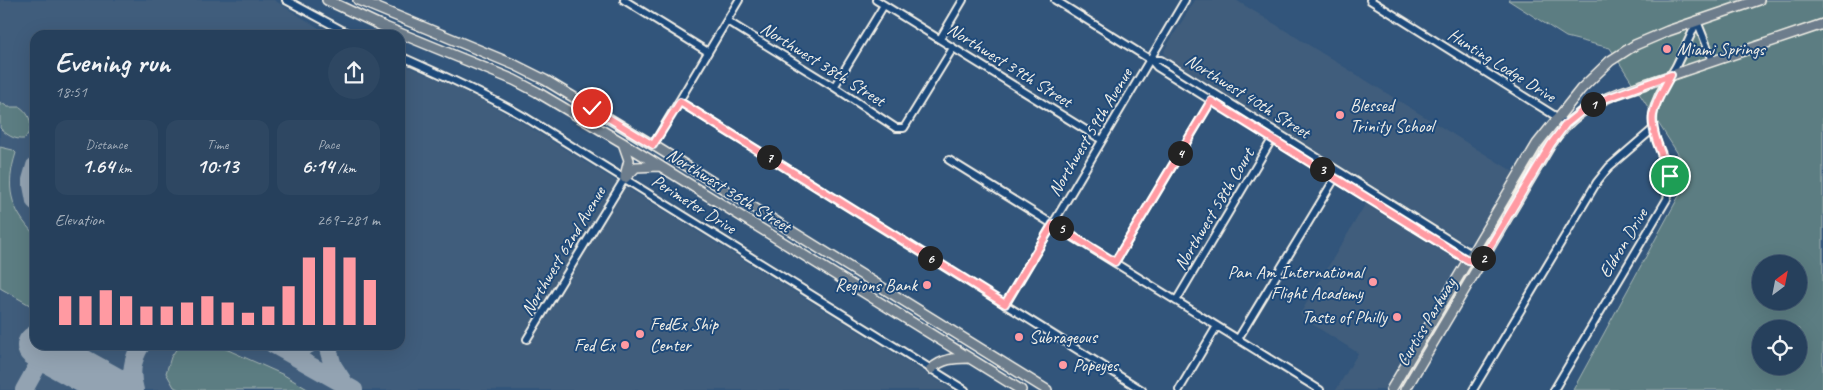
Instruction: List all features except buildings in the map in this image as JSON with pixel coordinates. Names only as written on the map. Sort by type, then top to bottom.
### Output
[{"type":"main road","name":"Northwest 36th Street","points":[[327,0],[392,30]]},
{"type":"main road","name":"Northwest 36th Street","points":[[358,0],[545,80],[1047,390]]},
{"type":"main road","name":"Curtiss Parkway","points":[[1391,390],[1537,144],[1557,117],[1597,72],[1625,51],[1646,40],[1759,0]]},
{"type":"main road","name":"Curtiss Parkway","points":[[1405,390],[1551,144],[1566,124],[1587,107],[1599,101],[1823,24]]},
{"type":"main road","name":"Northwest 36th Street","points":[[405,35],[514,80],[537,92],[1021,390]]},
{"type":"main road","points":[[514,80],[520,68]]},
{"type":"main road","points":[[622,143],[629,160],[625,178]]},
{"type":"main road","points":[[625,178],[636,167],[660,166]]},
{"type":"main road","points":[[810,260],[818,248]]},
{"type":"main road","points":[[931,335],[946,335],[953,332],[959,352]]},
{"type":"main road","points":[[931,369],[949,359],[969,358]]},
{"type":"street","points":[[286,0],[333,30]]},
{"type":"street","points":[[624,0],[708,52]]},
{"type":"street","points":[[653,145],[740,0]]},
{"type":"street","name":"Northwest 39th Street","points":[[876,0],[1102,140]]},
{"type":"street","points":[[940,39],[963,0]]},
{"type":"street","name":"Northwest 40th Street","points":[[1055,0],[1151,60],[1157,67],[1211,101],[1480,263]]},
{"type":"street","name":"Hunting Lodge Drive","points":[[1370,0],[1566,124]]},
{"type":"street","name":"Northwest 59th Avenue","points":[[1005,304],[1151,60],[1182,1]]},
{"type":"street","points":[[834,87],[884,6]]},
{"type":"street","name":"Northwest 38th Street","points":[[727,21],[896,128],[904,128],[953,48]]},
{"type":"street","points":[[1697,21],[1713,61]]},
{"type":"street","name":"Eldron Drive","points":[[1554,390],[1667,199],[1670,188],[1670,176],[1653,129],[1652,117],[1656,103],[1697,21]]},
{"type":"street","name":"Perimeter Drive","points":[[405,58],[491,97],[966,390]]},
{"type":"street","name":"Northwest 40th Street","points":[[1151,60],[1161,60],[1340,171],[1470,257]]},
{"type":"street","points":[[1115,262],[1216,94]]},
{"type":"street","points":[[680,102],[1142,390]]},
{"type":"street","points":[[1474,390],[1597,182],[1609,167],[1653,129]]},
{"type":"street","name":"Northwest 58th Court","points":[[1176,301],[1277,132]]},
{"type":"street","points":[[950,160],[1320,390]]},
{"type":"street","points":[[1238,339],[1340,171]]},
{"type":"street","name":"Northwest 62nd Avenue","points":[[527,339],[625,178]]},
{"type":"street","points":[[1179,390],[1217,326]]},
{"type":"shaded area","points":[[0,0],[274,0],[324,30],[30,30],[30,350],[405,350],[405,65],[465,91],[516,119],[953,390],[0,390]]},
{"type":"shaded area","name":"Blessed Trinity School","points":[[1195,0],[1236,0],[1514,172],[1473,241],[1469,243],[1461,241],[1166,57],[1164,54],[1165,49]]},
{"type":"shaded area","points":[[1366,203],[1461,260],[1384,390],[1336,390],[1358,353],[1307,321],[1300,314]]},
{"type":"green space","points":[[1508,0],[1823,0],[1823,390],[1573,390],[1691,174],[1610,48],[1566,37]]},
{"type":"green space","points":[[0,102],[8,107],[20,107],[27,114],[30,127],[24,139],[17,139],[0,128]]},
{"type":"green space","points":[[0,147],[13,150],[16,153],[11,176],[11,187],[15,207],[30,229],[30,305],[0,288]]},
{"type":"green space","points":[[176,350],[228,350],[284,375],[309,390],[180,390],[174,387],[166,373],[171,357]]},
{"type":"taxiway","points":[[24,390],[46,350]]},
{"type":"taxiway","points":[[135,390],[133,367],[139,350]]},
{"type":"taxiway","points":[[283,350],[354,390]]},
{"type":"taxiway","points":[[328,350],[333,366],[344,383]]},
{"type":"runway","points":[[45,350],[117,390]]},
{"type":"place","name":"Miami Springs","points":[[1667,49]]},
{"type":"place","name":"Blessed Trinity School","points":[[1340,115]]},
{"type":"place","name":"Pan Am International Flight Academy","points":[[1373,282]]},
{"type":"place","name":"Regions Bank","points":[[927,285]]},
{"type":"place","name":"Taste of Philly","points":[[1397,317]]},
{"type":"place","name":"FedEx Ship Center","points":[[640,334]]},
{"type":"place","name":"Subrageous","points":[[1019,337]]},
{"type":"place","name":"Fed Ex","points":[[625,345]]},
{"type":"place","name":"Popeyes","points":[[1063,365]]},
{"type":"route","points":[[592,108],[653,145],[680,102],[1005,304],[1053,224],[1115,262],[1211,101],[1461,256],[1480,263],[1551,144],[1566,124],[1587,107],[1599,101],[1671,75],[1659,97],[1652,117],[1653,129],[1670,176]]}]
